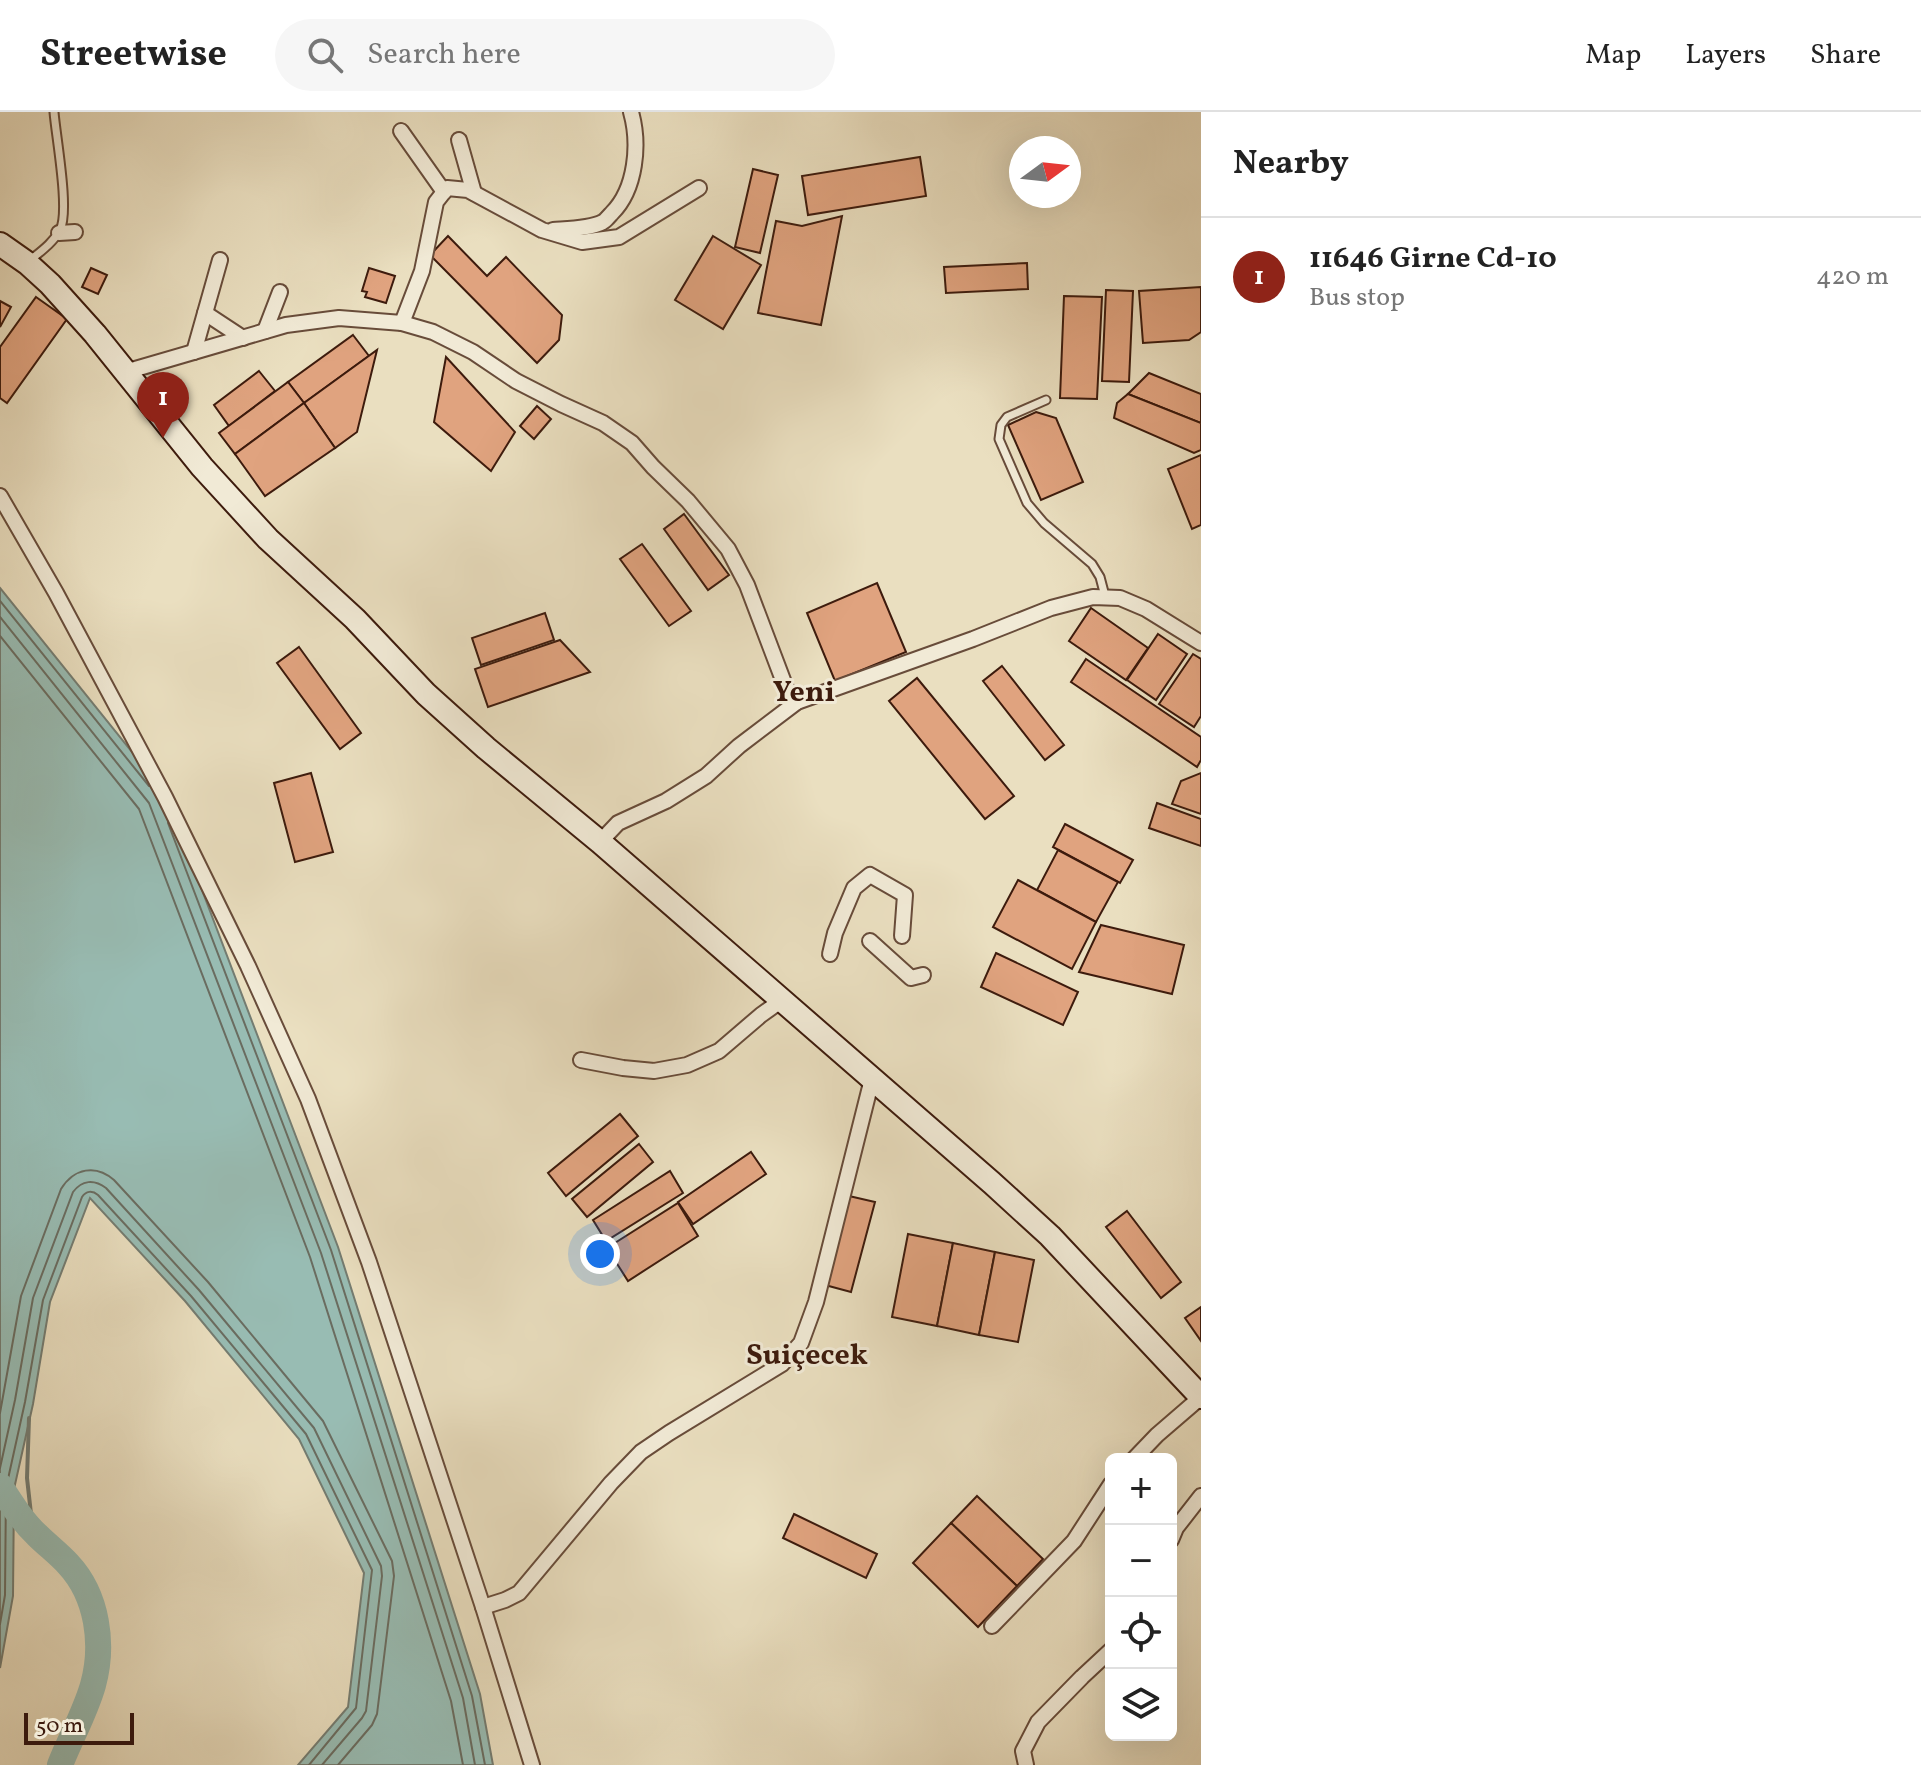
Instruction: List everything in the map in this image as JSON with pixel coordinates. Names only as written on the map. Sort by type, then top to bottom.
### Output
[{"type":"street","points":[[542,230],[577,228],[603,222],[623,202],[634,168],[634,123],[631,112]]},
{"type":"street","points":[[401,131],[444,192]]},
{"type":"street","points":[[459,140],[474,193]]},
{"type":"street","points":[[402,323],[422,271],[436,202],[447,188],[468,190],[542,230],[582,242],[619,237],[699,188]]},
{"type":"street","points":[[59,233],[75,232]]},
{"type":"street","points":[[0,244],[50,284],[95,334],[202,467],[268,539],[355,619],[435,702],[782,1000],[1050,1236],[1201,1397],[1140,1453]]},
{"type":"street","points":[[194,352],[220,260]]},
{"type":"street","points":[[265,331],[280,292]]},
{"type":"street","points":[[205,313],[243,338]]},
{"type":"street","points":[[125,372],[286,325],[339,318],[402,323],[433,332],[473,352],[516,381],[603,423],[632,443],[688,501],[728,549],[747,585],[786,688],[797,702]]},
{"type":"street","points":[[0,496],[56,593],[165,797],[248,966],[308,1099],[369,1262],[532,1765]]},
{"type":"street","points":[[600,842],[618,823],[666,801],[706,776],[739,746],[797,702],[1051,608],[1093,597],[1120,598],[1146,609],[1201,643]]},
{"type":"street","points":[[830,954],[835,933],[854,888],[870,875],[905,895],[902,936]]},
{"type":"street","points":[[870,941],[911,978],[923,975]]},
{"type":"street","points":[[581,1060],[654,1071],[687,1065],[719,1051],[782,1000]]},
{"type":"street","points":[[483,1607],[519,1593],[611,1483],[641,1452],[782,1364],[801,1343],[816,1302],[872,1079]]},
{"type":"street","points":[[992,1626],[1074,1541],[1105,1493]]},
{"type":"street","points":[[1177,1527],[1201,1496]]},
{"type":"street","points":[[1026,1765],[1023,1751],[1038,1722],[1105,1656]]},
{"type":"lane","points":[[27,263],[53,241],[62,224],[64,207],[54,112]]},
{"type":"lane","points":[[1046,400],[1007,417],[1001,425],[999,439],[1027,503],[1044,523],[1092,564],[1100,577],[1105,596]]},
{"type":"water","points":[[0,588],[165,793],[338,1247],[480,1694],[493,1765],[298,1765],[348,1707],[364,1573],[299,1439],[185,1301],[90,1198],[50,1302],[33,1404],[14,1489],[13,1596],[0,1668]]},
{"type":"building","points":[[920,157],[926,196],[808,215],[802,176]]},
{"type":"building","points":[[753,169],[778,175],[760,253],[735,247]]},
{"type":"building","points":[[842,216],[821,325],[758,313],[776,221],[802,226]]},
{"type":"building","points":[[448,236],[487,276],[506,257],[562,315],[559,340],[537,363],[430,255]]},
{"type":"building","points":[[713,236],[761,265],[723,329],[675,300]]},
{"type":"building","points":[[1027,263],[1028,289],[946,293],[944,267]]},
{"type":"building","points":[[91,268],[107,275],[98,294],[82,287]]},
{"type":"building","points":[[369,268],[395,276],[386,303],[365,297],[367,292],[362,291]]},
{"type":"building","points":[[1201,287],[1201,332],[1189,340],[1143,343],[1139,291]]},
{"type":"building","points":[[1106,290],[1133,291],[1129,382],[1102,381]]},
{"type":"building","points":[[1064,296],[1102,297],[1097,399],[1060,398]]},
{"type":"building","points":[[36,297],[67,319],[7,403],[0,398],[0,347]]},
{"type":"building","points":[[0,301],[11,307],[0,327]]},
{"type":"building","points":[[353,335],[369,356],[304,403],[288,382]]},
{"type":"building","points":[[377,350],[357,432],[335,448],[304,403]]},
{"type":"building","points":[[446,357],[515,432],[491,471],[434,422]]},
{"type":"building","points":[[259,371],[275,391],[229,426],[214,405]]},
{"type":"building","points":[[1149,373],[1201,394],[1201,423],[1128,394]]},
{"type":"building","points":[[288,382],[304,403],[235,454],[219,433]]},
{"type":"building","points":[[1128,394],[1201,423],[1201,450],[1194,453],[1114,418],[1117,403]]},
{"type":"building","points":[[304,403],[335,448],[265,496],[235,454]]},
{"type":"building","points":[[537,406],[551,419],[534,439],[520,426]]},
{"type":"building","points":[[1036,412],[1056,418],[1083,482],[1041,500],[1008,425]]},
{"type":"building","points":[[1201,455],[1201,525],[1192,529],[1168,469]]},
{"type":"building","points":[[684,514],[729,575],[708,590],[664,529]]},
{"type":"building","points":[[642,544],[691,611],[669,626],[620,559]]},
{"type":"building","points":[[877,583],[906,652],[835,681],[807,613]]},
{"type":"building","points":[[1091,608],[1148,648],[1126,680],[1069,641]]},
{"type":"building","points":[[545,613],[554,640],[481,665],[472,638]]},
{"type":"building","points":[[1158,634],[1187,654],[1156,700],[1127,680]]},
{"type":"building","points":[[560,640],[590,672],[488,707],[475,669]]},
{"type":"building","points":[[299,647],[361,733],[340,749],[277,663]]},
{"type":"building","points":[[1193,654],[1201,659],[1201,716],[1194,727],[1159,704]]},
{"type":"building","points":[[1086,659],[1201,737],[1201,760],[1197,767],[1071,682]]},
{"type":"building","points":[[1002,666],[1064,745],[1045,760],[983,681]]},
{"type":"building","points":[[917,678],[1014,796],[985,819],[889,701]]},
{"type":"building","points":[[311,773],[333,852],[295,862],[274,783]]},
{"type":"building","points":[[1201,773],[1201,814],[1172,804],[1181,781]]},
{"type":"building","points":[[1157,803],[1201,819],[1201,846],[1149,828]]},
{"type":"building","points":[[1065,824],[1133,860],[1120,883],[1053,847]]},
{"type":"building","points":[[1058,850],[1118,882],[1096,922],[1037,890]]},
{"type":"building","points":[[1018,880],[1096,922],[1072,969],[993,927]]},
{"type":"building","points":[[1101,925],[1184,945],[1172,994],[1079,972]]},
{"type":"building","points":[[996,953],[1078,992],[1063,1025],[981,987]]},
{"type":"building","points":[[620,1114],[638,1136],[566,1196],[548,1173]]},
{"type":"building","points":[[639,1144],[653,1162],[587,1217],[572,1199]]},
{"type":"building","points":[[751,1152],[766,1174],[693,1224],[678,1202]]},
{"type":"building","points":[[670,1171],[683,1193],[606,1241],[593,1220]]},
{"type":"building","points":[[849,1196],[875,1202],[851,1292],[825,1285]]},
{"type":"building","points":[[678,1203],[698,1236],[628,1281],[607,1248]]},
{"type":"building","points":[[1127,1211],[1181,1282],[1161,1298],[1106,1227]]},
{"type":"building","points":[[908,1234],[953,1243],[937,1326],[892,1317]]},
{"type":"building","points":[[953,1243],[995,1252],[979,1335],[937,1326]]},
{"type":"building","points":[[995,1252],[1034,1260],[1018,1342],[979,1335]]},
{"type":"building","points":[[1201,1307],[1201,1341],[1185,1318]]},
{"type":"building","points":[[977,1496],[1043,1559],[1017,1586],[951,1523]]},
{"type":"building","points":[[794,1514],[877,1554],[866,1578],[783,1538]]},
{"type":"building","points":[[951,1523],[1017,1586],[978,1627],[913,1563]]},
{"type":"waterway","points":[[29,1418],[27,1478],[33,1532]]},
{"type":"waterway","points":[[0,1486],[26,1524],[78,1577],[96,1622],[98,1654],[93,1685],[60,1765]]},
{"type":"place","name":"11646 Girne Cd-10","points":[[163,438]]},
{"type":"district","name":"Yeni","points":[[804,691]]},
{"type":"district","name":"Suiçecek","points":[[807,1354]]}]
